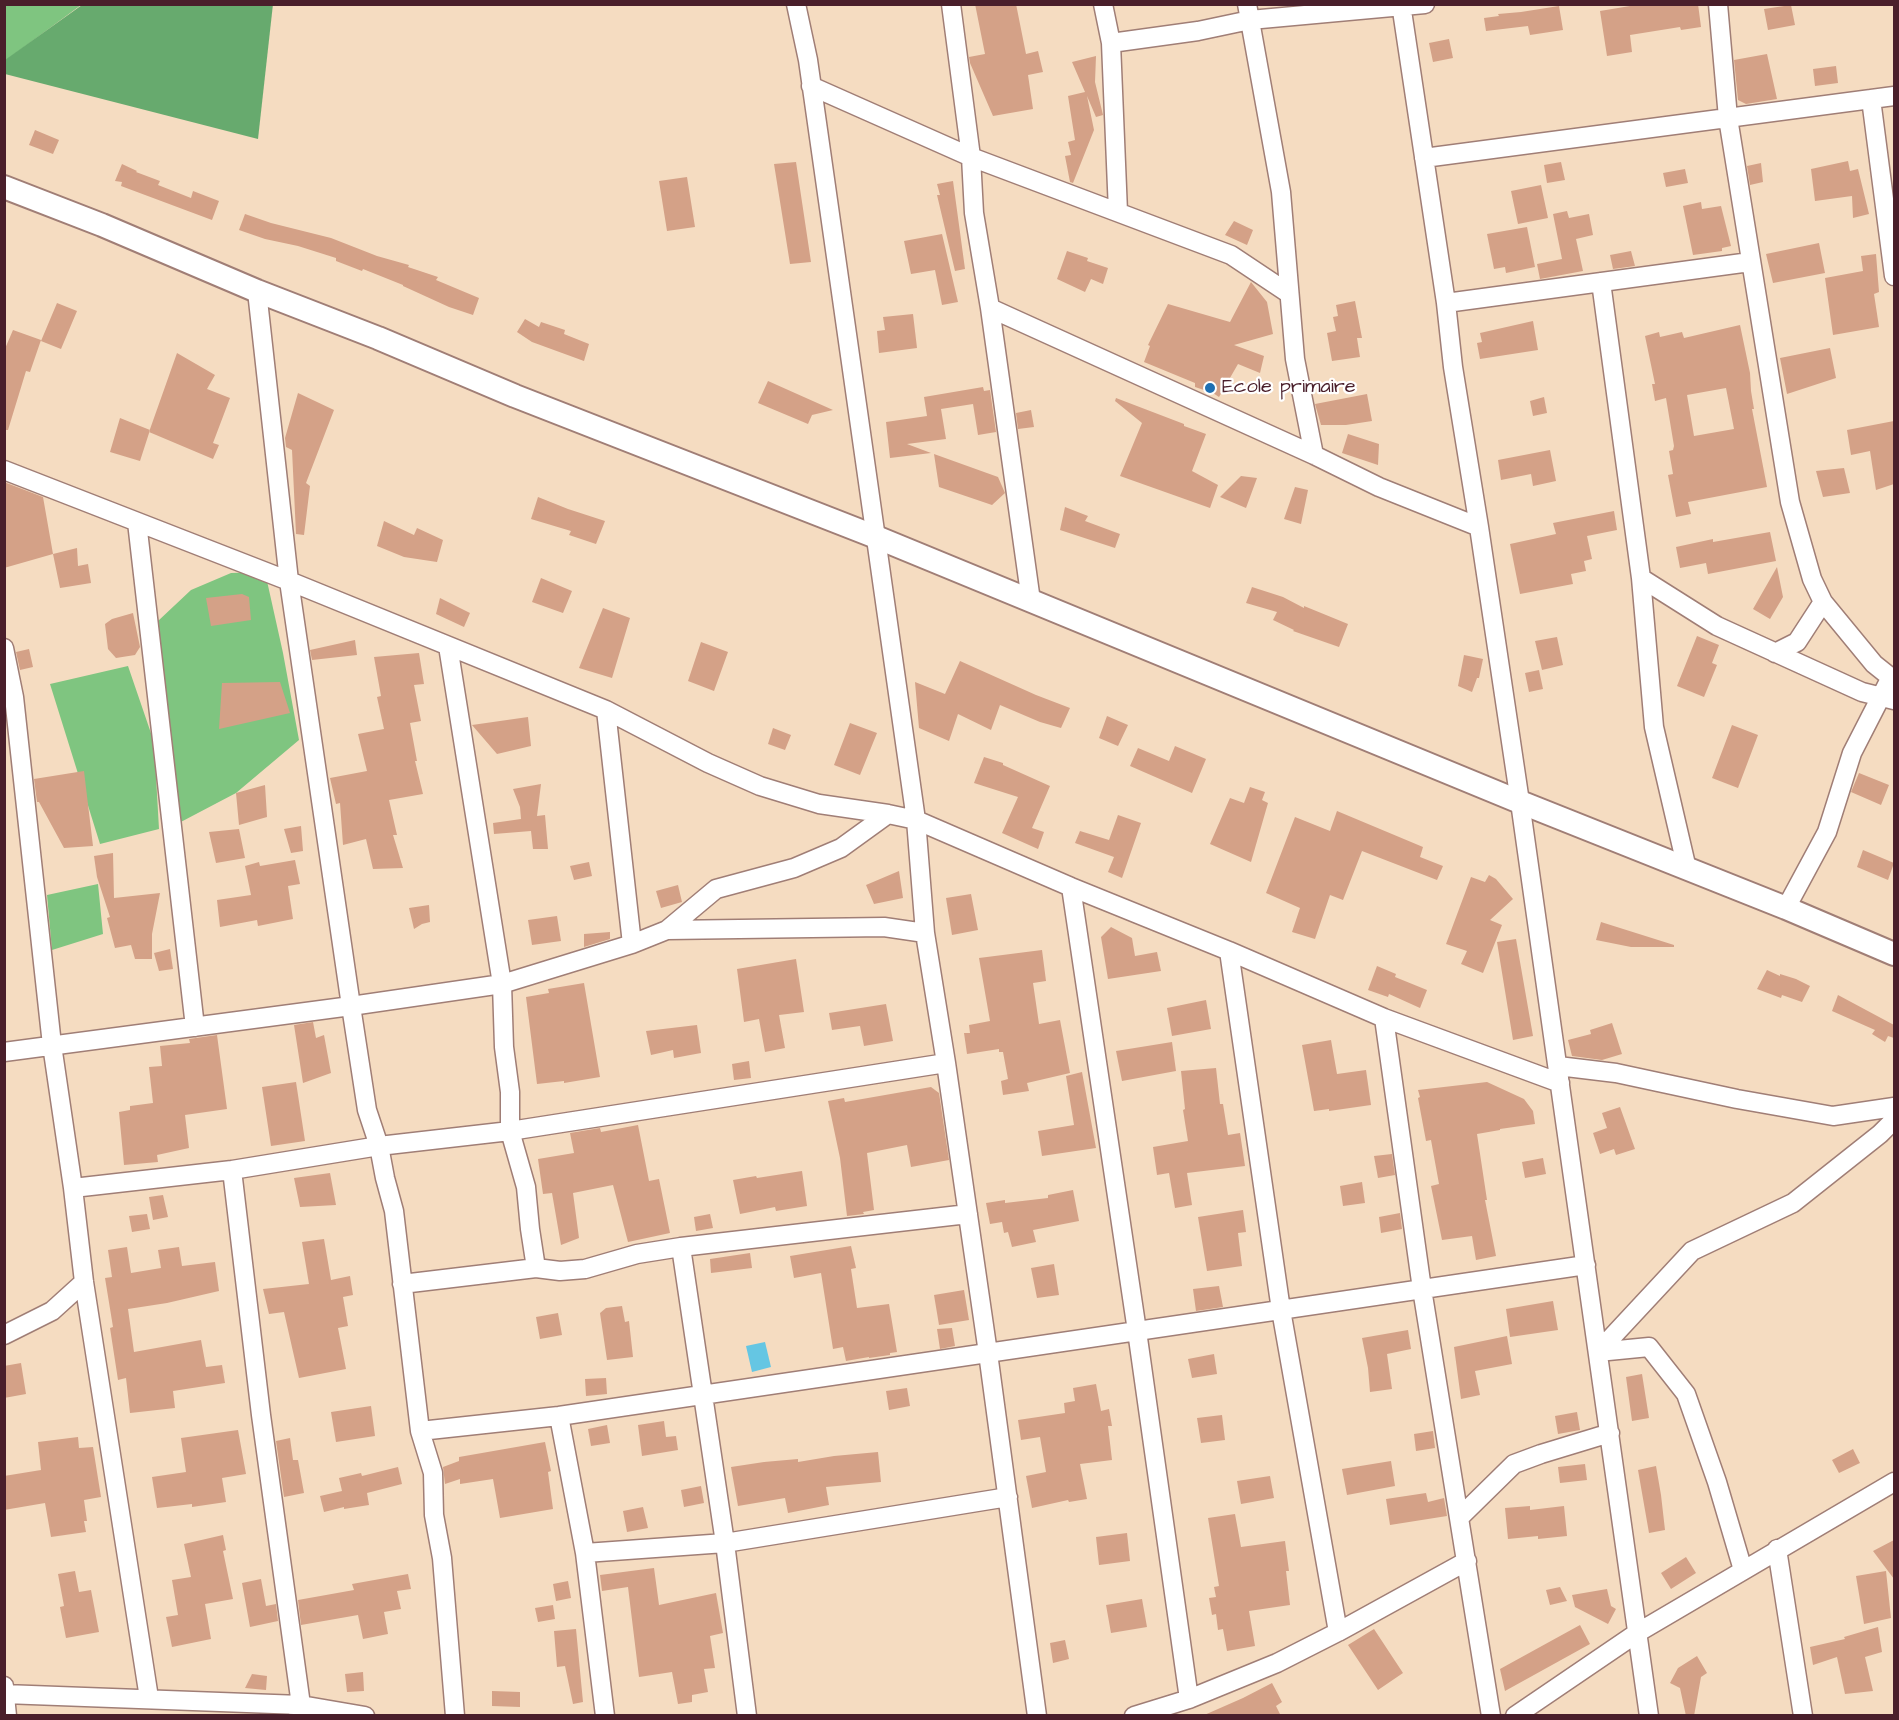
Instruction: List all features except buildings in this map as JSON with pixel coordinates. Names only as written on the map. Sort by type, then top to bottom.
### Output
[{"type":"street","points":[[796,4],[812,86],[916,820],[925,933],[988,1353],[1036,1716]]},
{"type":"street","points":[[951,4],[971,157],[974,213],[990,308],[1031,601]]},
{"type":"street","points":[[1103,4],[1110,43],[1118,212]]},
{"type":"street","points":[[1110,43],[1198,31],[1248,12],[1425,4]]},
{"type":"street","points":[[1718,4],[1728,118],[1790,502],[1812,579],[1823,602],[1874,664],[1893,678],[1887,699],[1852,753],[1827,832],[1786,908]]},
{"type":"street","points":[[1401,6],[1446,303],[1453,367],[1520,802],[1649,1716]]},
{"type":"street","points":[[1248,12],[1281,192],[1295,359],[1314,455]]},
{"type":"street","points":[[812,86],[971,157],[1231,255],[1288,293]]},
{"type":"street","points":[[1424,158],[1894,96]]},
{"type":"street","points":[[1871,99],[1892,240],[1894,276]]},
{"type":"street","points":[[4,187],[378,338],[515,396],[876,537],[1894,954]]},
{"type":"street","points":[[1446,303],[1750,262]]},
{"type":"street","points":[[1601,282],[1641,578],[1654,727],[1687,869]]},
{"type":"street","points":[[257,291],[289,581],[351,1006],[367,1110],[379,1146],[394,1211],[420,1431],[433,1473],[434,1515],[442,1558],[455,1716]]},
{"type":"street","points":[[990,308],[1314,455],[1379,487],[1479,527]]},
{"type":"street","points":[[4,470],[289,581],[606,710],[708,763],[760,786],[819,804],[916,820],[1384,1018],[1559,1074],[1616,1073],[1737,1100],[1833,1116],[1894,1107]]},
{"type":"street","points":[[137,522],[195,1027]]},
{"type":"street","points":[[1641,578],[1717,626],[1862,692],[1887,699]]},
{"type":"street","points":[[1775,653],[1797,642],[1823,602]]},
{"type":"street","points":[[448,646],[502,984],[504,1047],[510,1092],[510,1131],[526,1187],[536,1268]]},
{"type":"street","points":[[4,648],[14,697],[52,1044],[84,1282],[149,1698]]},
{"type":"street","points":[[606,710],[632,944]]},
{"type":"street","points":[[4,1052],[502,984],[632,944],[667,930],[716,889],[794,868],[841,848],[888,814]]},
{"type":"street","points":[[1071,887],[1189,1699]]},
{"type":"street","points":[[667,930],[884,927],[925,933]]},
{"type":"street","points":[[1229,951],[1281,1310],[1338,1632]]},
{"type":"street","points":[[1384,1018],[1422,1289],[1491,1716]]},
{"type":"street","points":[[73,1188],[232,1170],[379,1146],[510,1131],[946,1063]]},
{"type":"street","points":[[1598,1352],[1692,1251],[1794,1203],[1887,1137],[1894,1120]]},
{"type":"street","points":[[232,1170],[300,1710]]},
{"type":"street","points":[[402,1284],[536,1268],[560,1271],[585,1269],[637,1254],[681,1247],[968,1214]]},
{"type":"street","points":[[681,1247],[725,1543],[747,1716]]},
{"type":"street","points":[[420,1431],[559,1416],[1586,1265]]},
{"type":"street","points":[[4,1335],[52,1311],[84,1282]]},
{"type":"street","points":[[1598,1352],[1649,1347],[1686,1394],[1717,1482],[1743,1570]]},
{"type":"street","points":[[559,1416],[585,1553],[605,1716]]},
{"type":"street","points":[[1460,1517],[1514,1464],[1610,1433]]},
{"type":"street","points":[[1515,1716],[1637,1634],[1894,1482]]},
{"type":"street","points":[[585,1553],[725,1543],[1008,1497]]},
{"type":"street","points":[[1778,1549],[1803,1716]]},
{"type":"street","points":[[1134,1716],[1189,1699],[1277,1663],[1467,1561]]},
{"type":"street","points":[[7,1716],[5,1691],[211,1701],[365,1716]]},
{"type":"street","points":[[211,1701],[228,1716]]},
{"type":"green space","points":[[273,4],[258,139],[5,74],[5,60],[82,5]]},
{"type":"green space","points":[[5,5],[81,5],[5,61]]},
{"type":"green space","points":[[265,572],[299,740],[236,793],[177,824],[158,621],[191,590],[231,573]]},
{"type":"green space","points":[[128,666],[154,742],[159,829],[100,844],[50,684]]},
{"type":"green space","points":[[98,884],[103,934],[52,950],[47,895]]},
{"type":"water","points":[[765,1342],[771,1367],[752,1372],[746,1346]]},
{"type":"place","name":"Ecole primaire","points":[[1210,388]]}]
